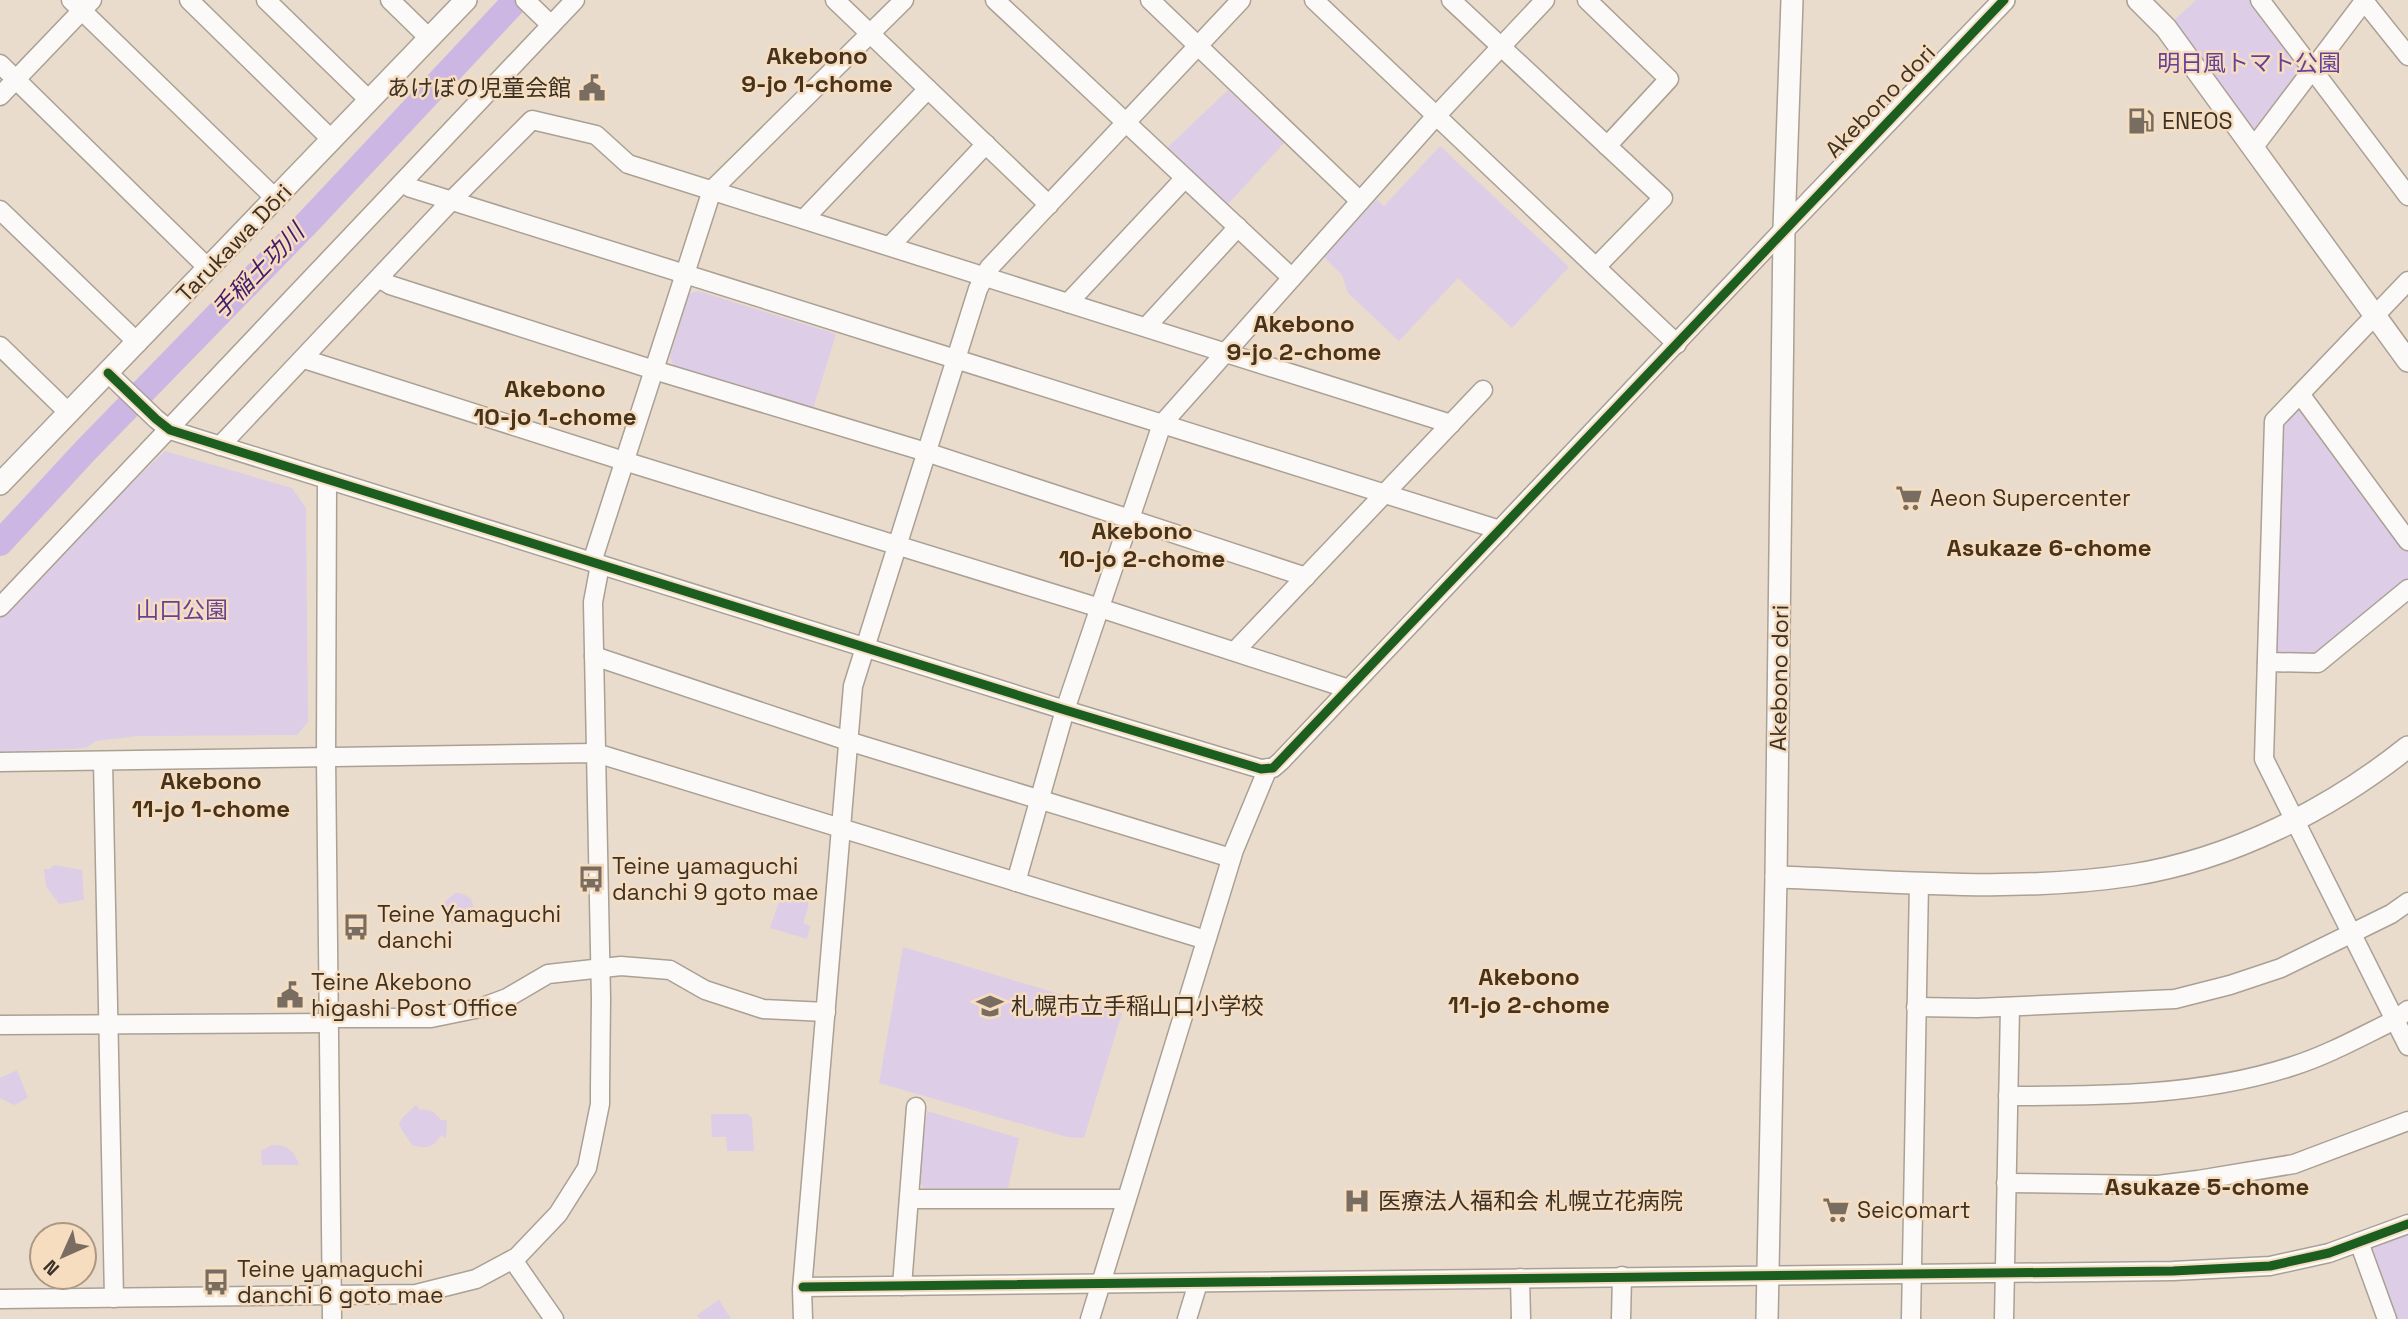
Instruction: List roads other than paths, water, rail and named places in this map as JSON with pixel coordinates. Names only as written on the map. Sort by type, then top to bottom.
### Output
[{"type":"street","points":[[189,0],[332,140]]},
{"type":"street","points":[[266,0],[369,100]]},
{"type":"street","points":[[390,0],[428,37]]},
{"type":"street","name":"Tarukawa Dōri","points":[[2,477],[69,413],[114,379],[138,343],[466,0]]},
{"type":"street","points":[[0,607],[163,424],[403,183],[575,0]]},
{"type":"street","points":[[835,0],[1049,205]]},
{"type":"street","points":[[0,1299],[416,1294],[476,1279],[513,1259],[558,1214],[587,1168],[600,1104],[593,602],[596,564],[624,461],[712,190],[904,0]]},
{"type":"street","points":[[995,0],[1292,278]]},
{"type":"street","points":[[1150,0],[1360,201]]},
{"type":"street","points":[[803,1319],[803,1287],[853,686],[978,289],[989,268],[1241,0]]},
{"type":"street","points":[[1314,0],[1677,344]]},
{"type":"street","points":[[1451,0],[1663,198],[1596,267]]},
{"type":"street","points":[[1016,882],[1065,710],[1162,424],[1436,116],[1545,0]]},
{"type":"street","points":[[1587,0],[1669,79],[1607,146]]},
{"type":"street","points":[[114,379],[163,424],[220,446],[1065,710],[1261,769],[1268,768],[1281,761],[1784,229],[1792,0]]},
{"type":"street","name":"Akebono dori","points":[[1767,1319],[1776,877],[1784,229],[2004,0]]},
{"type":"street","points":[[2138,0],[2166,27],[2408,361]]},
{"type":"street","points":[[2260,0],[2408,197]]},
{"type":"street","points":[[2253,148],[2365,0],[2408,56]]},
{"type":"street","points":[[0,96],[82,4],[276,199]]},
{"type":"street","points":[[531,6],[551,25]]},
{"type":"street","points":[[0,64],[208,268]]},
{"type":"street","points":[[804,219],[928,89]]},
{"type":"street","points":[[220,446],[531,120],[596,135],[628,164],[1451,424]]},
{"type":"street","points":[[890,246],[986,144]]},
{"type":"street","points":[[1068,303],[1185,178]]},
{"type":"street","points":[[403,183],[411,188],[684,275],[1500,530]]},
{"type":"street","points":[[0,210],[138,343]]},
{"type":"street","points":[[1147,326],[1238,227]]},
{"type":"street","points":[[379,278],[390,285],[654,370],[926,452],[1306,577]]},
{"type":"street","points":[[2408,281],[2274,421],[2264,759],[2352,934],[2401,1015],[2408,1046]]},
{"type":"street","points":[[0,346],[69,413]]},
{"type":"street","points":[[304,359],[1100,608],[1349,689]]},
{"type":"street","points":[[1235,651],[1483,390]]},
{"type":"street","points":[[2300,394],[2408,541]]},
{"type":"street","points":[[327,479],[326,757],[332,1319]]},
{"type":"street","points":[[2267,662],[2318,663],[2408,589]]},
{"type":"street","points":[[594,656],[848,741],[1231,858]]},
{"type":"street","points":[[1776,877],[2025,883],[2073,882],[2133,875],[2188,863],[2238,846],[2296,820],[2338,797],[2408,747]]},
{"type":"street","points":[[0,762],[596,753],[1206,940]]},
{"type":"street","points":[[103,761],[114,1297]]},
{"type":"street","points":[[1090,1319],[1231,858],[1268,768]]},
{"type":"street","points":[[1910,1319],[1919,882]]},
{"type":"street","points":[[1916,1007],[2010,1007],[2175,999],[2281,968],[2391,915],[2408,902]]},
{"type":"street","points":[[0,1025],[431,1018],[507,998],[548,974],[621,966],[670,970],[705,990],[763,1009],[825,1012]]},
{"type":"street","points":[[2004,1319],[2010,1007]]},
{"type":"street","points":[[2008,1096],[2134,1094],[2245,1079],[2295,1066],[2401,1015]]},
{"type":"street","points":[[902,1286],[916,1107]]},
{"type":"street","points":[[2006,1183],[2158,1185],[2220,1177],[2294,1164],[2408,1121]]},
{"type":"street","points":[[909,1199],[1126,1199]]},
{"type":"street","points":[[803,1287],[2173,1271],[2270,1266],[2329,1253],[2408,1224]]},
{"type":"street","points":[[2359,1242],[2387,1319]]},
{"type":"street","points":[[513,1259],[554,1319]]},
{"type":"street","points":[[1621,1319],[1622,1276]]},
{"type":"street","points":[[1520,1278],[1521,1319]]},
{"type":"street","points":[[1187,1319],[1198,1283]]},
{"type":"waterway","name":"手稲土功川","points":[[0,543],[86,450],[311,219],[516,0]]},
{"type":"place","name":"あけぼの児童会館","points":[[592,88]]},
{"type":"place","name":"ENEOS","points":[[2141,121]]},
{"type":"place","name":"Aeon Supercenter","points":[[1909,498]]},
{"type":"place","name":"Teine yamaguchi danchi 9 goto mae","points":[[591,879]]},
{"type":"place","name":"Teine Yamaguchi danchi","points":[[356,927]]},
{"type":"place","name":"Teine Akebono higashi Post Office","points":[[290,995]]},
{"type":"place","name":"札幌市立手稲山口小学校","points":[[990,1006]]},
{"type":"place","name":"医療法人福和会 札幌立花病院","points":[[1357,1201]]},
{"type":"place","name":"Seicomart","points":[[1836,1210]]},
{"type":"place","name":"Teine yamaguchi danchi 6 goto mae","points":[[216,1282]]},
{"type":"district","name":"Akebono 9-jo 1-chome","points":[[817,70]]},
{"type":"district","name":"Akebono 9-jo 2-chome","points":[[1304,338]]},
{"type":"district","name":"Akebono 10-jo 1-chome","points":[[555,403]]},
{"type":"district","name":"Akebono 10-jo 2-chome","points":[[1142,545]]},
{"type":"district","name":"Asukaze 6-chome","points":[[2049,548]]},
{"type":"district","name":"Akebono 11-jo 1-chome","points":[[211,795]]},
{"type":"district","name":"Akebono 11-jo 2-chome","points":[[1529,991]]},
{"type":"district","name":"Asukaze 5-chome","points":[[2207,1187]]},
{"type":"park label","name":"明日風トマト公園","points":[[2249,63]]},
{"type":"park label","name":"山口公園","points":[[182,610]]}]
